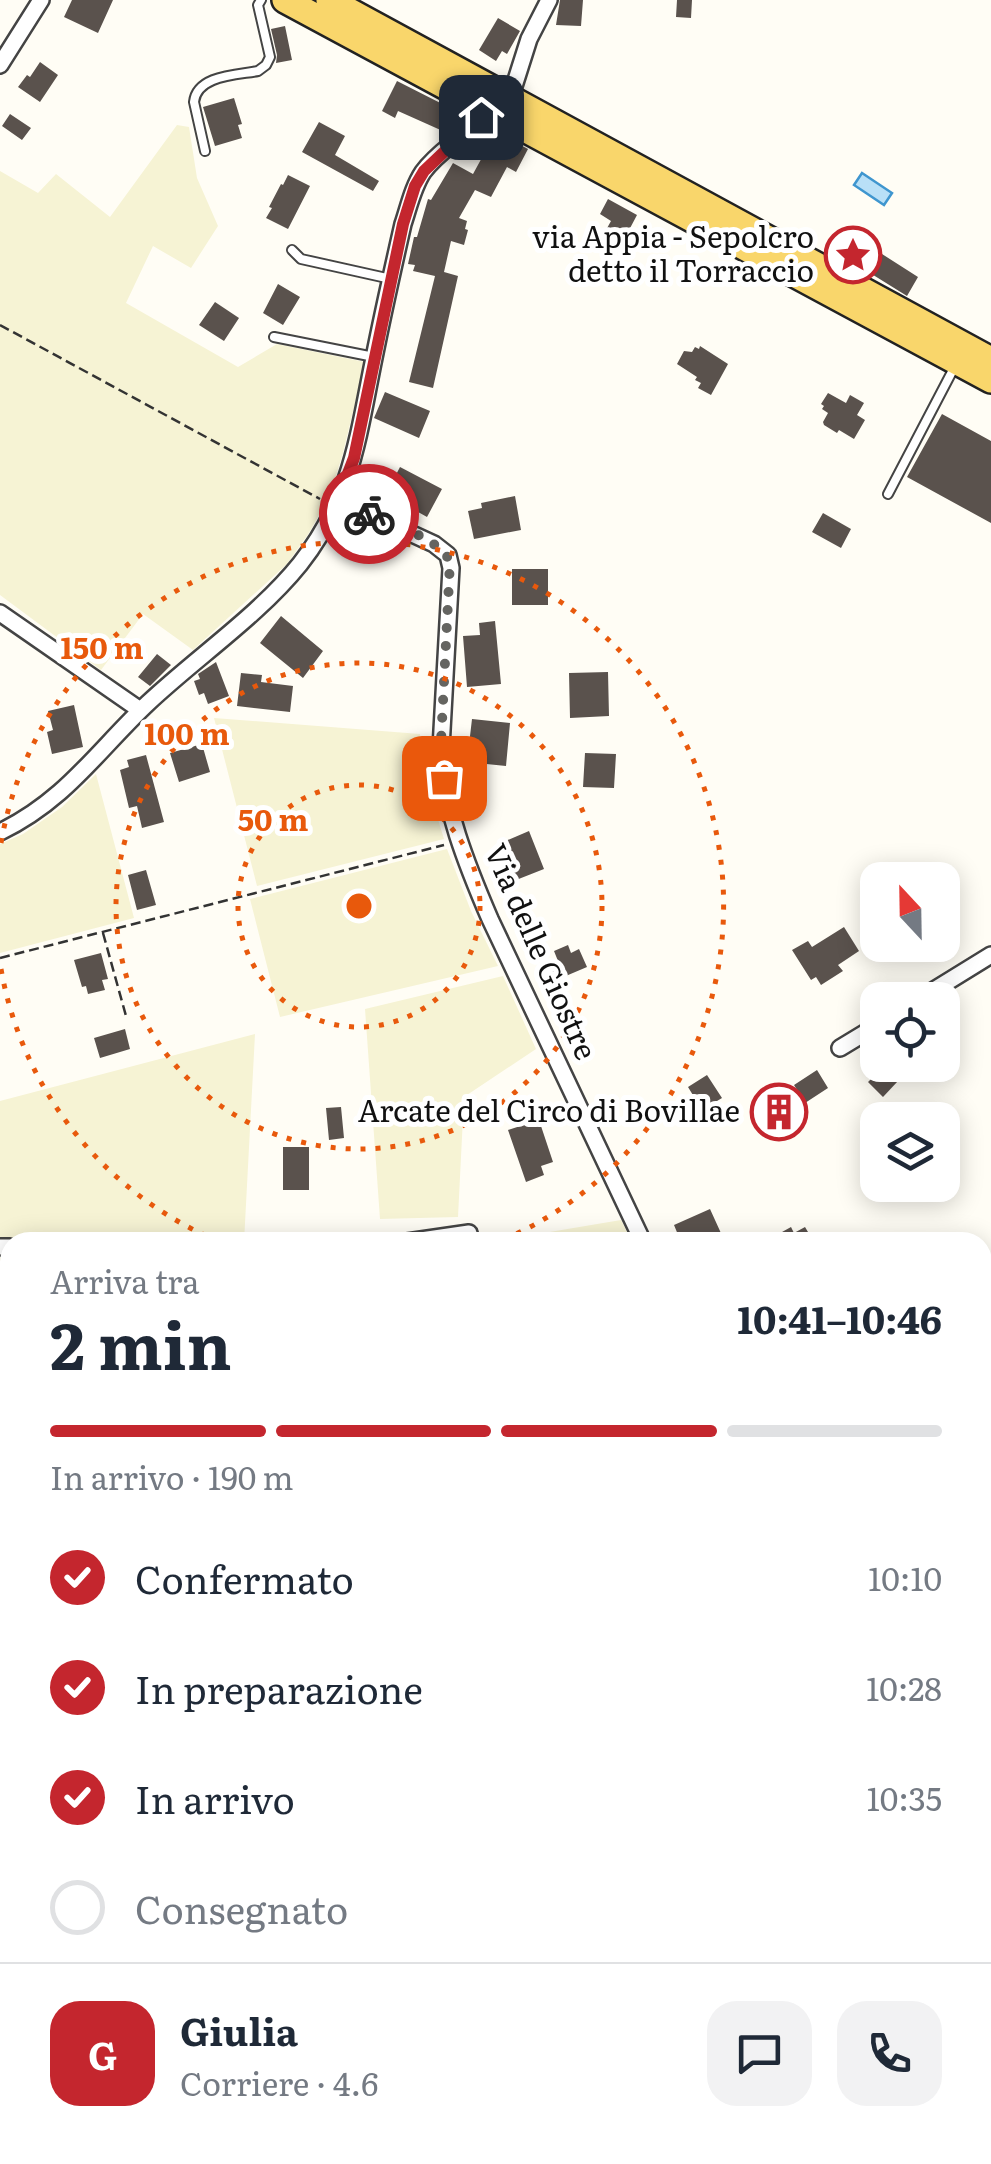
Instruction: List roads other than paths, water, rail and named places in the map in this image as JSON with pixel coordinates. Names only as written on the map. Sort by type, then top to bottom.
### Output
[{"type":"main road","points":[[285,0],[991,380]]},
{"type":"main road","points":[[329,0],[991,360]]},
{"type":"street","points":[[0,65],[41,0]]},
{"type":"street","points":[[510,100],[529,39],[549,0]]},
{"type":"street","points":[[0,832],[51,802],[140,710],[275,591],[300,563],[337,504],[354,458],[403,224],[421,176],[472,128],[485,109]]},
{"type":"street","name":"Via delle Giostre","points":[[337,504],[434,544],[449,559],[441,758],[460,840],[490,919],[638,1232]]},
{"type":"street","points":[[0,613],[140,710]]},
{"type":"street","points":[[947,982],[991,955]]},
{"type":"street","points":[[840,1048],[860,1036]]},
{"type":"lane","points":[[206,151],[195,94],[204,82],[266,66],[270,58],[258,5],[261,0]]},
{"type":"lane","points":[[292,250],[301,260],[391,279]]},
{"type":"lane","points":[[274,337],[374,357]]},
{"type":"lane","points":[[888,494],[957,362]]},
{"type":"water","points":[[862,173],[892,193],[884,205],[854,185]]},
{"type":"place","name":"via Appia - Sepolcro detto il Torraccio","points":[[853,255]]},
{"type":"place","name":"Arcate del Circo di Bovillae","points":[[779,1112]]}]
